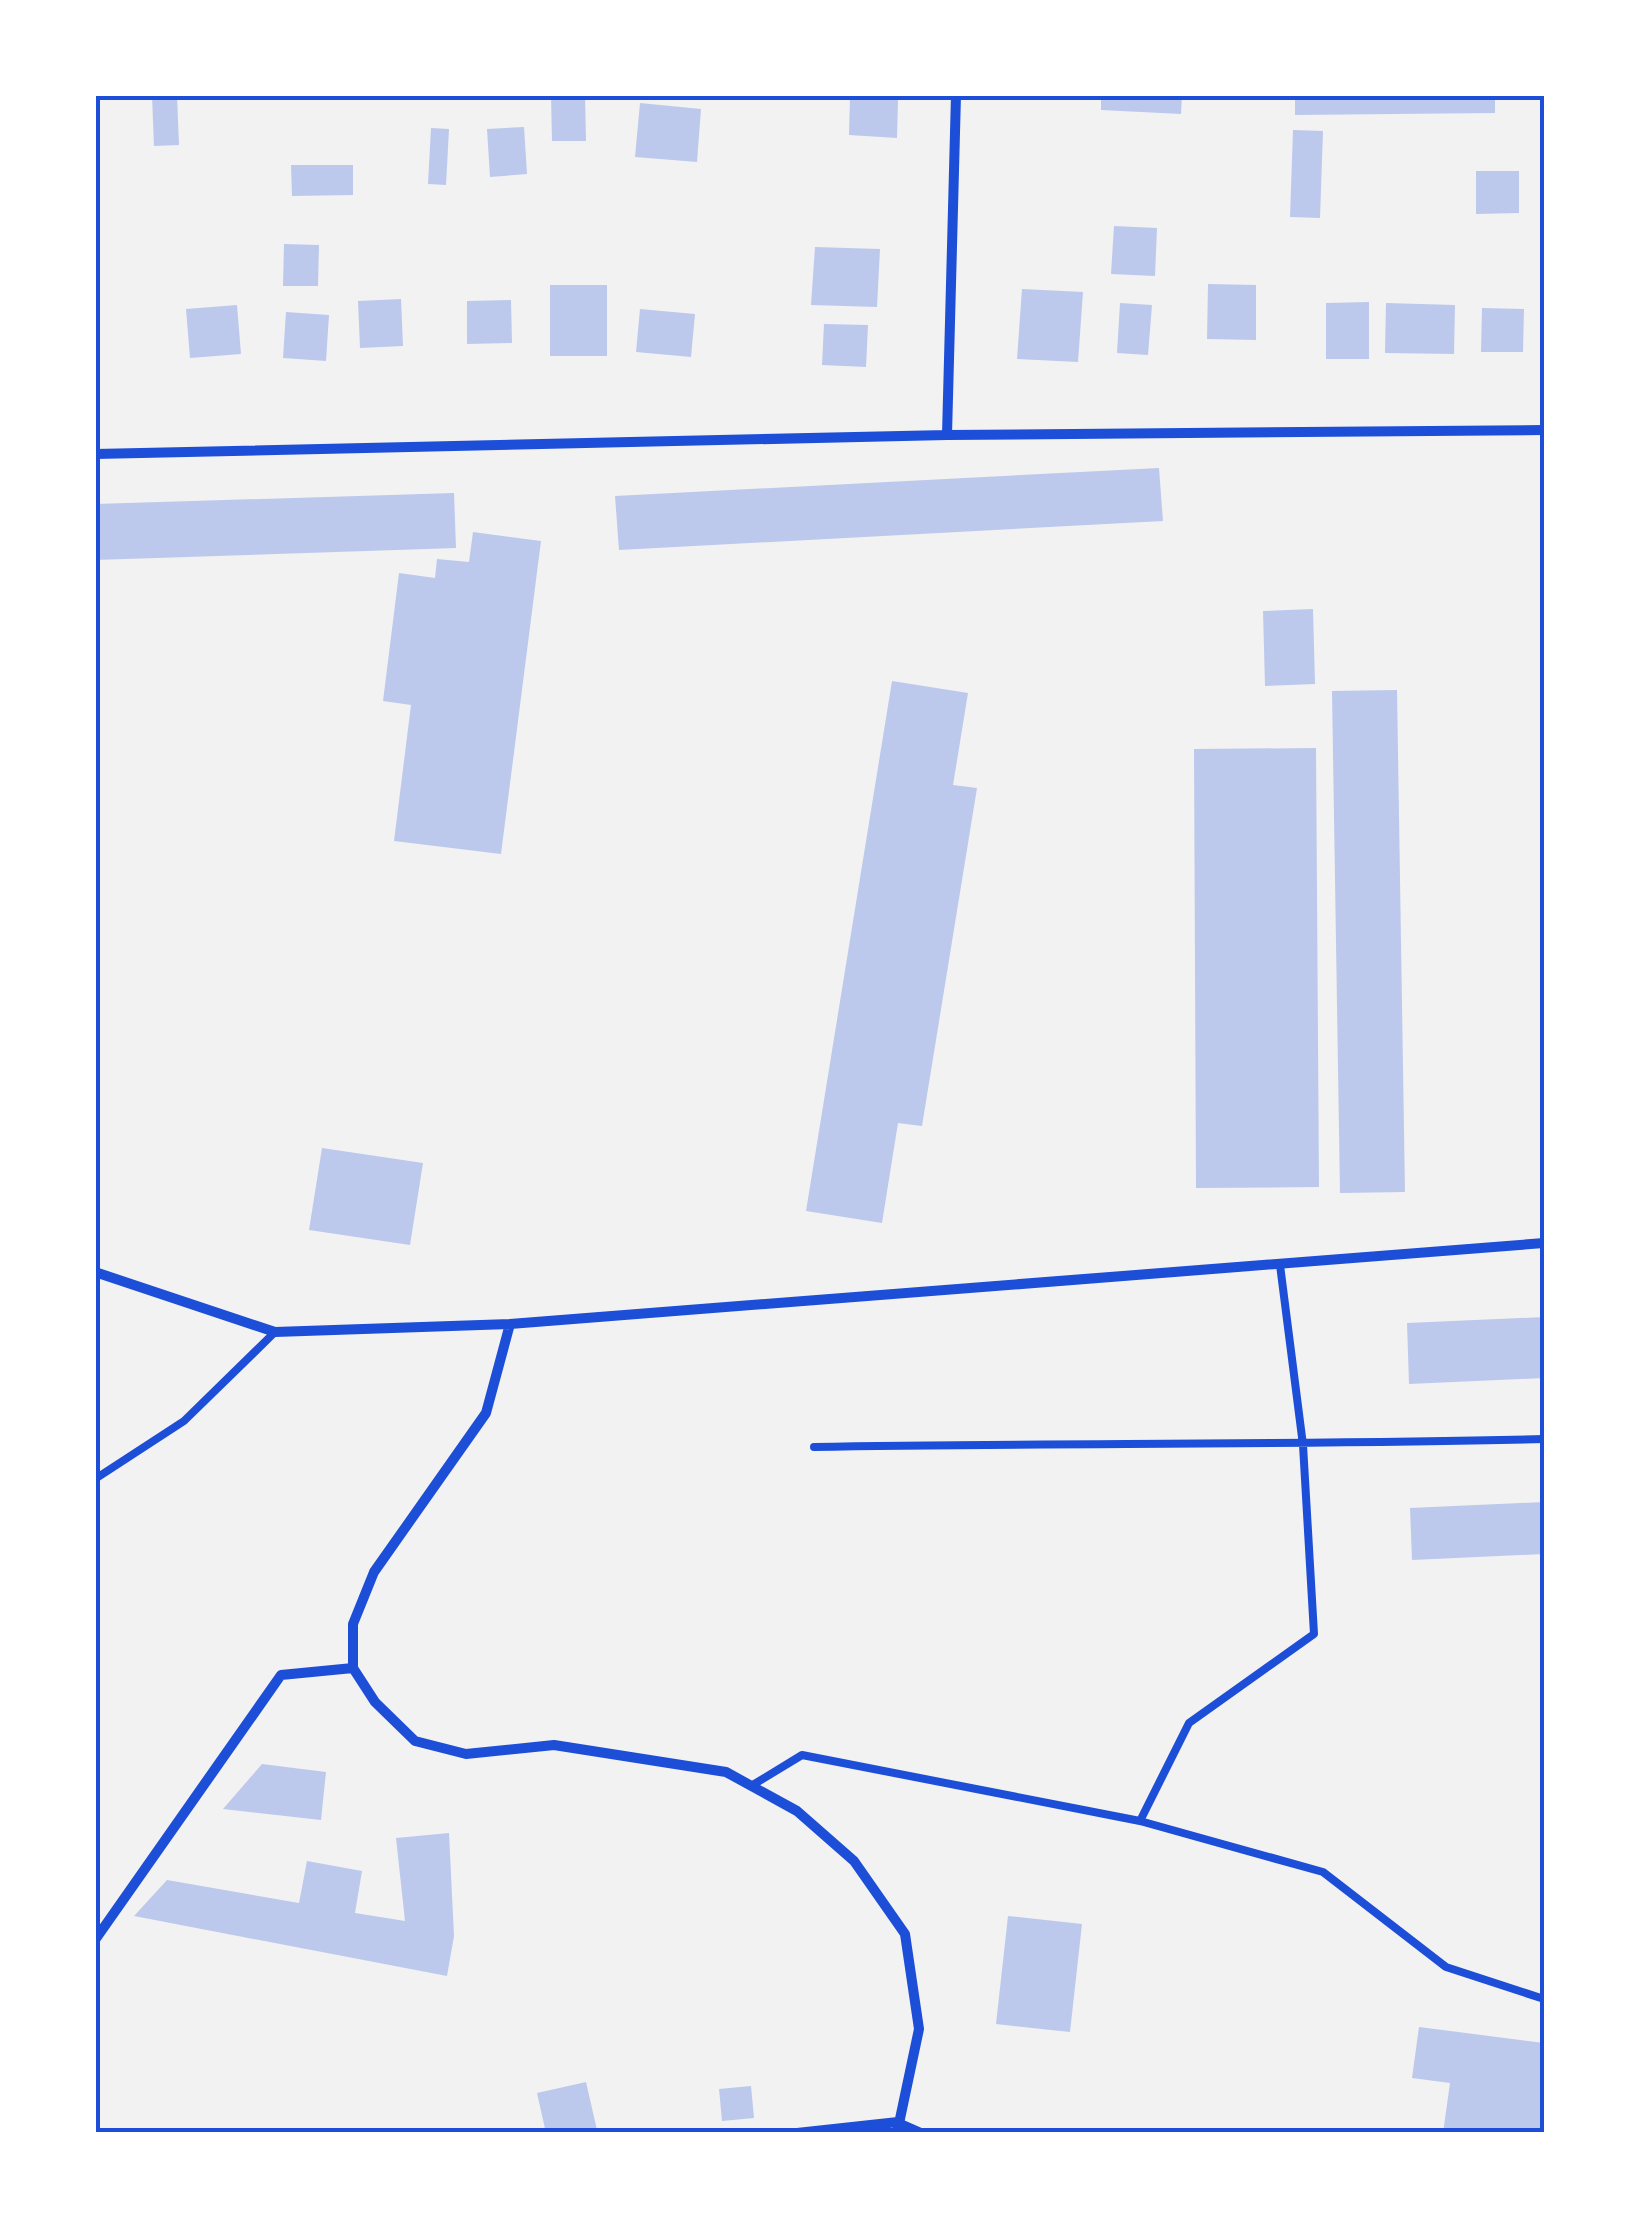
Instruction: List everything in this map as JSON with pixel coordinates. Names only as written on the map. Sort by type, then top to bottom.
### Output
[{"type":"street","points":[[947,435],[956,95]]},
{"type":"street","points":[[95,454],[947,435],[1544,430]]},
{"type":"street","points":[[95,1272],[276,1332],[510,1324],[1544,1243]]},
{"type":"street","points":[[510,1324],[486,1413],[374,1572],[353,1624],[353,1668],[375,1702],[415,1742],[466,1754],[554,1745],[726,1772],[797,1811],[854,1862],[905,1934],[919,2029],[897,2127],[797,2133]]},
{"type":"street","points":[[95,1940],[281,1675],[353,1668]]},
{"type":"lane","points":[[1140,1821],[1189,1723],[1314,1634],[1304,1444],[1280,1266]]},
{"type":"lane","points":[[95,1479],[184,1421],[276,1332]]},
{"type":"lane","points":[[814,1447],[1544,1439]]},
{"type":"lane","points":[[751,1786],[802,1756],[1140,1821],[1323,1872],[1446,1967],[1544,1999]]},
{"type":"lane","points":[[897,2127],[923,2133]]},
{"type":"building","points":[[177,95],[179,145],[154,146],[152,96]]},
{"type":"building","points":[[551,95],[585,95],[586,141],[552,141]]},
{"type":"building","points":[[733,95],[802,95],[802,100],[733,99]]},
{"type":"building","points":[[1101,95],[1182,95],[1181,114],[1101,110]]},
{"type":"building","points":[[1295,95],[1495,95],[1495,113],[1295,115]]},
{"type":"building","points":[[850,98],[898,100],[897,138],[849,135]]},
{"type":"building","points":[[640,103],[701,109],[697,162],[635,157]]},
{"type":"building","points":[[524,127],[527,174],[490,177],[487,129]]},
{"type":"building","points":[[431,128],[449,129],[446,185],[428,184]]},
{"type":"building","points":[[1293,130],[1323,131],[1320,218],[1290,217]]},
{"type":"building","points":[[291,165],[353,165],[353,195],[292,196]]},
{"type":"building","points":[[1476,171],[1519,171],[1519,213],[1476,214]]},
{"type":"building","points":[[1114,226],[1157,228],[1155,276],[1111,274]]},
{"type":"building","points":[[284,244],[319,245],[318,286],[283,286]]},
{"type":"building","points":[[815,247],[880,249],[877,307],[811,305]]},
{"type":"building","points":[[1208,284],[1256,285],[1256,340],[1207,339]]},
{"type":"building","points":[[550,285],[607,285],[607,356],[550,356]]},
{"type":"building","points":[[1022,289],[1083,292],[1078,362],[1017,359]]},
{"type":"building","points":[[401,299],[403,346],[360,348],[358,301]]},
{"type":"building","points":[[511,300],[512,343],[467,344],[467,301]]},
{"type":"building","points":[[1369,302],[1369,359],[1326,359],[1326,303]]},
{"type":"building","points":[[1120,303],[1152,305],[1148,355],[1117,353]]},
{"type":"building","points":[[1386,303],[1455,305],[1454,354],[1385,353]]},
{"type":"building","points":[[237,305],[241,354],[190,358],[186,309]]},
{"type":"building","points":[[1482,308],[1524,309],[1523,352],[1481,352]]},
{"type":"building","points":[[640,309],[695,314],[691,357],[636,352]]},
{"type":"building","points":[[286,312],[329,315],[326,361],[283,358]]},
{"type":"building","points":[[824,324],[868,325],[866,367],[822,365]]},
{"type":"building","points":[[1159,468],[1163,521],[619,550],[615,496]]},
{"type":"building","points":[[454,493],[456,548],[95,560],[95,504]]},
{"type":"building","points":[[473,532],[541,541],[501,854],[394,841],[411,705],[383,701],[399,573],[435,578],[437,559],[469,562]]},
{"type":"building","points":[[1313,609],[1315,684],[1265,686],[1263,611]]},
{"type":"building","points":[[892,681],[968,693],[953,785],[977,788],[922,1126],[898,1123],[882,1223],[806,1211]]},
{"type":"building","points":[[1397,690],[1405,1192],[1340,1193],[1332,691]]},
{"type":"building","points":[[1316,748],[1319,1187],[1196,1188],[1194,749]]},
{"type":"building","points":[[322,1148],[423,1163],[410,1245],[309,1230]]},
{"type":"building","points":[[1544,1317],[1544,1378],[1409,1384],[1407,1323]]},
{"type":"building","points":[[1544,1502],[1544,1554],[1412,1560],[1410,1508]]},
{"type":"building","points":[[262,1764],[326,1772],[321,1820],[223,1809]]},
{"type":"building","points":[[449,1833],[454,1936],[447,1976],[134,1916],[167,1880],[299,1903],[307,1861],[362,1871],[355,1913],[405,1921],[396,1838]]},
{"type":"building","points":[[1008,1916],[1082,1924],[1070,2032],[996,2024]]},
{"type":"building","points":[[1419,2027],[1544,2043],[1544,2133],[1443,2133],[1450,2083],[1412,2078]]},
{"type":"building","points":[[586,2082],[597,2130],[546,2133],[537,2093]]},
{"type":"building","points":[[751,2086],[754,2118],[722,2121],[719,2089]]}]
